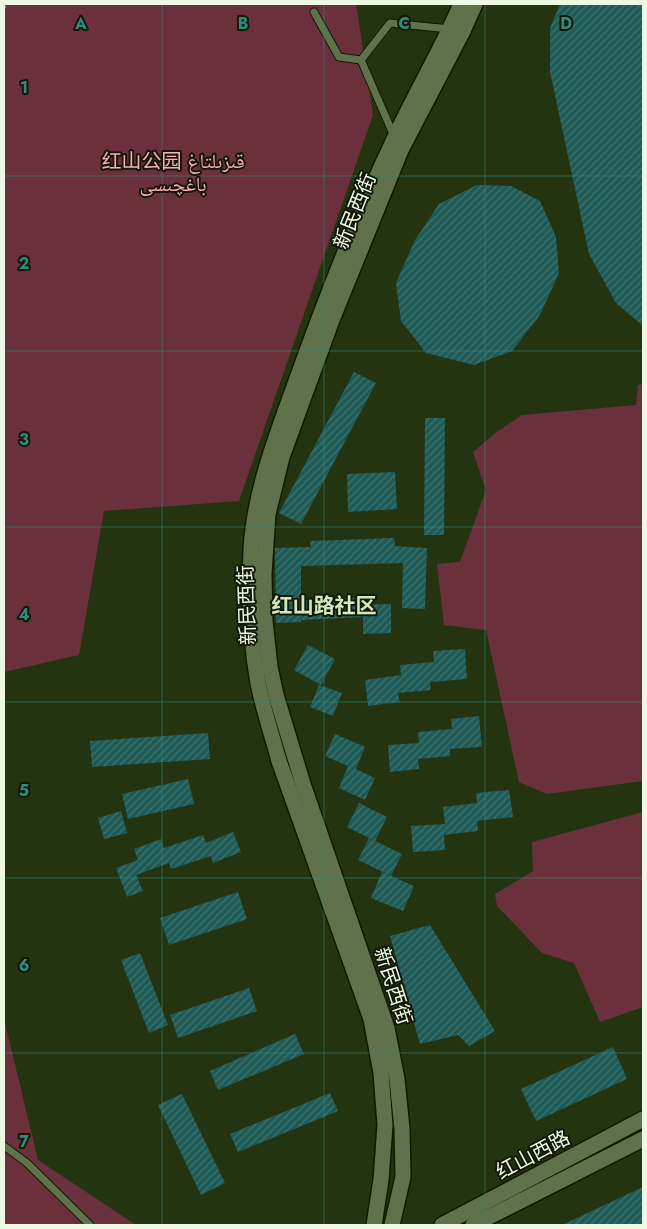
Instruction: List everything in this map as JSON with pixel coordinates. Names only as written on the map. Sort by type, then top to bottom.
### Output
[{"type":"main road","name":"新民西街","points":[[374,1225],[381,1180],[385,1125],[381,1073],[372,1019],[279,761],[267,719],[258,684],[254,651],[251,549],[261,488],[275,441],[332,282],[394,138],[461,4]]},
{"type":"main road","name":"新民西街","points":[[392,1225],[403,1177],[402,1129],[397,1079],[388,1028],[309,802],[276,695],[270,667],[265,621],[264,574],[268,514],[282,457],[335,311],[402,150],[463,31],[474,4]]},
{"type":"main road","name":"红山西路","points":[[442,1225],[643,1119]]},
{"type":"main road","name":"红山西路","points":[[473,1225],[643,1139]]},
{"type":"lane","points":[[314,12],[338,56],[361,60]]},
{"type":"lane","points":[[361,60],[390,23],[450,29]]},
{"type":"lane","points":[[361,60],[394,138]]},
{"type":"lane","points":[[4,1146],[26,1163],[90,1225]]},
{"type":"path","points":[[4,8],[7,4]]},
{"type":"green space","name":"红山公园 قىزىلتاغ باغچىسى","points":[[4,4],[356,4],[373,115],[239,501],[104,511],[79,655],[4,672]]},
{"type":"green space","points":[[643,384],[643,781],[547,794],[519,782],[486,630],[444,625],[437,564],[460,562],[486,490],[473,452],[494,434],[522,415],[636,405],[638,385]]},
{"type":"green space","points":[[643,812],[643,1007],[600,1022],[574,963],[542,953],[497,906],[495,894],[533,871],[532,842]]},
{"type":"green space","points":[[4,1019],[38,1160],[136,1225],[4,1225]]},
{"type":"building","points":[[560,4],[643,4],[643,326],[616,303],[589,254],[550,72],[550,28]]},
{"type":"building","points":[[477,185],[511,186],[540,201],[556,237],[559,273],[540,315],[512,351],[474,365],[426,353],[401,321],[396,283],[415,240],[439,204]]},
{"type":"building","points":[[354,372],[376,383],[301,524],[279,513]]},
{"type":"building","points":[[425,418],[445,418],[444,535],[424,535]]},
{"type":"building","points":[[395,472],[397,509],[348,512],[347,474]]},
{"type":"building","points":[[394,538],[395,546],[427,548],[425,609],[402,608],[403,563],[301,566],[301,600],[354,598],[354,605],[391,604],[391,633],[363,634],[363,617],[276,623],[275,548],[311,547],[310,541]]},
{"type":"building","points":[[308,645],[335,659],[321,685],[294,670]]},
{"type":"building","points":[[465,649],[467,679],[430,682],[431,690],[398,693],[400,702],[385,704],[384,701],[383,704],[368,706],[365,680],[401,675],[400,665],[434,662],[433,651]]},
{"type":"building","points":[[319,685],[342,693],[333,716],[310,707]]},
{"type":"building","points":[[479,716],[482,747],[450,749],[450,756],[418,759],[419,769],[390,772],[388,745],[419,743],[418,732],[452,729],[451,719]]},
{"type":"building","points":[[208,733],[210,759],[92,767],[90,741]]},
{"type":"building","points":[[335,734],[365,747],[356,769],[375,778],[365,800],[339,788],[348,766],[325,756]]},
{"type":"building","points":[[188,779],[194,804],[128,819],[122,794]]},
{"type":"building","points":[[509,790],[513,817],[477,821],[478,831],[444,835],[445,850],[413,852],[411,826],[445,824],[443,807],[477,803],[476,793]]},
{"type":"building","points":[[359,803],[387,817],[375,841],[347,827]]},
{"type":"building","points":[[121,811],[127,833],[104,839],[98,818]]},
{"type":"building","points":[[233,832],[241,852],[213,863],[211,856],[171,869],[169,863],[136,875],[143,891],[127,897],[116,868],[138,860],[134,849],[161,839],[164,848],[203,835],[206,843]]},
{"type":"building","points":[[369,838],[402,854],[391,876],[358,860]]},
{"type":"building","points":[[382,872],[414,886],[403,911],[371,898]]},
{"type":"building","points":[[238,892],[247,919],[169,945],[160,918]]},
{"type":"building","points":[[430,925],[495,1031],[469,1046],[458,1035],[420,1044],[390,936]]},
{"type":"building","points":[[140,953],[168,1025],[149,1033],[121,960]]},
{"type":"building","points":[[249,988],[257,1011],[178,1038],[170,1015]]},
{"type":"building","points":[[295,1034],[304,1054],[218,1090],[210,1071]]},
{"type":"building","points":[[613,1047],[627,1079],[536,1121],[521,1089]]},
{"type":"building","points":[[330,1093],[338,1111],[238,1152],[230,1134]]},
{"type":"building","points":[[182,1094],[225,1183],[201,1195],[158,1105]]},
{"type":"building","points":[[643,1187],[643,1225],[562,1225]]},
{"type":"district","name":"红山路社区","points":[[324,606]]}]
